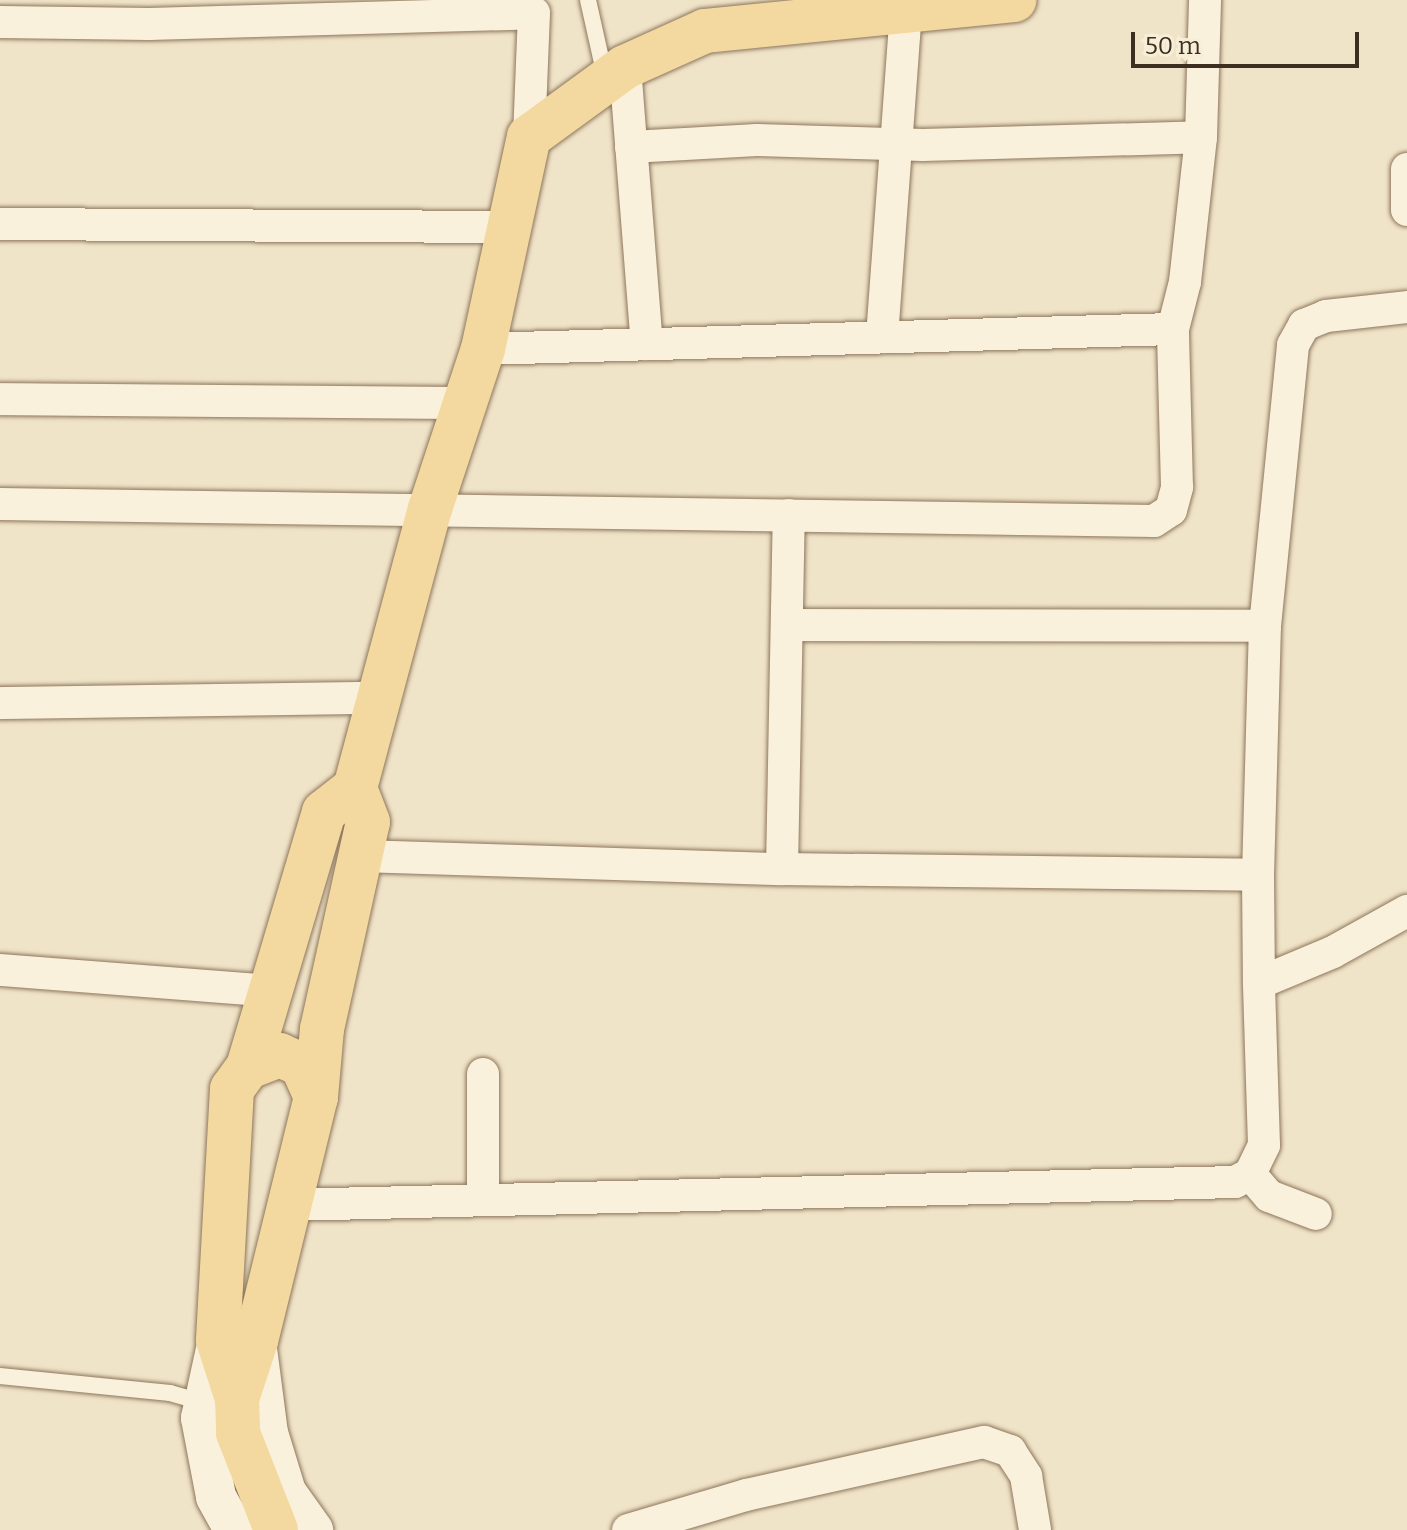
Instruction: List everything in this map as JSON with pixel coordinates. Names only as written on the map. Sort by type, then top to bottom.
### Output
[{"type":"main road","points":[[237,1341],[288,1205],[316,1097],[322,1029],[368,822],[355,788],[430,509],[468,403],[483,349],[529,137],[615,73],[705,31],[1014,0]]},
{"type":"main road","points":[[276,1530],[226,1411],[237,1341],[232,1089],[248,1067],[324,812],[355,788]]},
{"type":"main road","points":[[248,1067],[280,1055],[302,1065],[316,1097]]},
{"type":"street","points":[[0,504],[1154,521],[1171,510],[1177,487],[1173,329],[1185,282],[1201,137],[1205,0]]},
{"type":"street","points":[[0,22],[149,24],[534,7],[529,137]]},
{"type":"street","points":[[882,337],[906,11]]},
{"type":"street","points":[[615,73],[631,147],[647,344]]},
{"type":"street","points":[[631,147],[757,140],[895,145],[1201,137]]},
{"type":"street","points":[[1407,169],[1407,210]]},
{"type":"street","points":[[0,224],[511,227]]},
{"type":"street","points":[[288,1205],[1235,1182],[1250,1174],[1264,1145],[1258,875],[1265,626],[1293,345],[1304,325],[1326,316],[1407,307]]},
{"type":"street","points":[[483,349],[1173,329]]},
{"type":"street","points":[[0,399],[468,403]]},
{"type":"street","points":[[782,869],[789,515]]},
{"type":"street","points":[[787,625],[1265,626]]},
{"type":"street","points":[[0,703],[377,698]]},
{"type":"street","points":[[360,856],[782,869],[1258,875]]},
{"type":"street","points":[[1259,983],[1333,952],[1407,911]]},
{"type":"street","points":[[0,970],[271,991]]},
{"type":"street","points":[[483,1074],[483,1198]]},
{"type":"street","points":[[1250,1174],[1269,1196],[1316,1214]]},
{"type":"street","points":[[237,1341],[286,1492],[313,1530]]},
{"type":"street","points":[[226,1411],[216,1497],[234,1530]]},
{"type":"street","points":[[628,1530],[746,1495],[984,1442],[1010,1451],[1026,1476],[1035,1530]]},
{"type":"lane","points":[[588,0],[615,73]]},
{"type":"lane","points":[[0,1376],[170,1393],[226,1411]]}]
